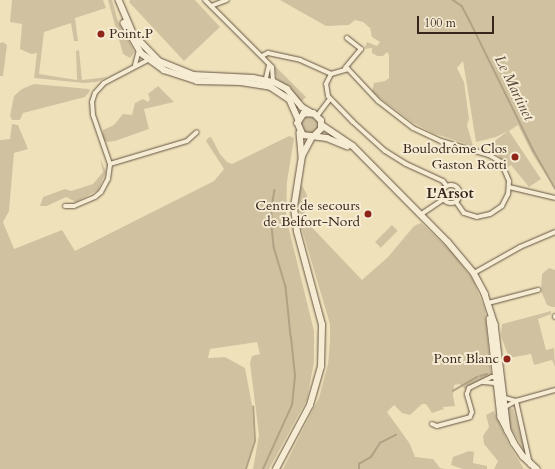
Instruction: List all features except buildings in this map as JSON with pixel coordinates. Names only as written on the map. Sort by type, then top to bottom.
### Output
[{"type":"main road","points":[[118,0],[125,27],[141,56],[164,70],[184,78],[272,85],[288,89],[302,107],[314,115],[322,125],[352,146],[463,258],[474,273],[488,303],[497,336],[508,431]]},
{"type":"main road","points":[[118,0],[129,26],[144,48],[167,66],[194,75],[265,79],[290,100],[299,120],[302,156],[294,192],[295,219],[319,308],[323,352],[319,378],[310,404],[276,469]]},
{"type":"main road","points":[[299,120],[304,114],[314,115]]},
{"type":"main road","points":[[302,156],[313,137],[319,133],[322,125]]},
{"type":"main road","points":[[300,133],[313,137],[330,138],[357,152]]},
{"type":"main road","points":[[490,311],[501,417],[514,443],[530,464],[537,469]]},
{"type":"street","points":[[205,0],[262,56],[273,71],[272,85]]},
{"type":"street","points":[[211,6],[227,0]]},
{"type":"street","points":[[347,38],[360,49],[345,68],[331,74],[326,86],[330,99],[340,110],[385,150],[406,164],[443,181],[446,185],[456,185],[460,190],[460,197],[456,202],[451,203],[444,199],[442,190],[446,185]]},
{"type":"street","points":[[262,56],[268,53],[293,58],[331,74]]},
{"type":"street","points":[[135,65],[141,56],[174,72],[194,75]]},
{"type":"street","points":[[65,206],[74,206],[101,192],[108,179],[110,164],[93,114],[92,102],[97,89],[135,65],[148,60]]},
{"type":"street","points":[[265,79],[269,65]]},
{"type":"street","points":[[345,68],[352,71],[385,108],[413,128],[441,141],[495,158],[508,174],[509,187],[502,206],[481,217],[468,215],[456,202]]},
{"type":"street","points":[[314,115],[330,99]]},
{"type":"street","points":[[110,164],[187,141],[197,132]]},
{"type":"street","points":[[509,187],[555,198]]},
{"type":"street","points":[[420,215],[444,199]]},
{"type":"street","points":[[474,273],[520,247],[555,232]]},
{"type":"street","points":[[488,303],[538,290]]},
{"type":"street","points":[[432,424],[437,426],[470,417],[472,412],[467,391],[482,382],[496,377],[500,379],[504,390]]},
{"type":"street","points":[[482,382],[497,384],[505,403]]},
{"type":"street","points":[[505,403],[555,390]]},
{"type":"street","points":[[505,403],[516,401]]},
{"type":"street","points":[[516,401],[530,464]]},
{"type":"shaded area","points":[[12,0],[103,0],[106,8],[75,18],[78,41],[74,41],[71,23],[44,32],[39,74],[77,80],[76,51],[79,50],[82,80],[107,77],[97,82],[84,83],[34,78],[37,53],[31,54],[20,49],[22,24],[10,22]]},
{"type":"shaded area","points":[[108,0],[112,0],[118,21],[133,49],[134,53],[130,58],[123,54]]},
{"type":"shaded area","points":[[130,0],[195,0],[220,27],[184,61],[129,2]]},
{"type":"shaded area","points":[[280,0],[555,0],[555,189],[533,155],[518,125],[509,131],[541,179],[529,187],[511,165],[508,167],[495,152],[497,147],[493,142],[508,131],[496,137],[476,142],[463,61],[457,68],[464,82],[469,119],[467,125],[473,146],[433,133],[412,122],[372,92],[374,83],[385,81],[389,78],[389,55],[387,52],[383,56],[377,56],[372,53],[372,48],[364,49],[367,42],[377,46],[380,42],[372,37],[370,28],[363,22],[355,20],[349,25],[326,26]]},
{"type":"shaded area","points":[[3,42],[7,45],[3,76],[0,76],[0,43]]},
{"type":"shaded area","points":[[274,65],[306,97],[301,102],[292,90],[277,79]]},
{"type":"shaded area","points":[[34,84],[89,89],[90,91],[85,97],[23,113],[20,120],[12,120],[10,116],[14,96],[22,89]]},
{"type":"shaded area","points":[[158,86],[174,102],[144,109],[149,129],[115,141],[107,142],[103,139],[103,130],[114,125],[123,114],[132,115],[135,103],[143,99],[148,102],[150,99],[148,94]]},
{"type":"shaded area","points":[[310,116],[316,119],[319,125],[316,131],[310,134],[304,131],[301,125],[304,119]]},
{"type":"shaded area","points":[[12,124],[18,125],[28,149],[14,153],[9,211],[3,222],[14,249],[62,230],[75,251],[214,181],[224,169],[206,141],[208,138],[211,137],[220,154],[227,162],[232,164],[289,136],[294,138],[287,182],[286,217],[314,331],[314,362],[307,399],[269,469],[253,469],[259,435],[250,363],[252,356],[260,354],[257,342],[210,349],[208,358],[225,357],[245,368],[252,405],[254,442],[245,469],[0,469],[0,140],[10,139]]},
{"type":"shaded area","points":[[100,158],[106,172],[98,190],[76,202],[66,197],[47,206],[40,206],[43,197],[65,189],[71,191],[93,184],[103,172]]},
{"type":"shaded area","points":[[302,185],[307,195],[304,219],[362,280],[388,257],[414,226],[421,223],[452,252],[473,280],[485,310],[491,375],[465,389],[460,384],[454,385],[453,396],[455,406],[443,407],[444,409],[432,413],[426,404],[422,404],[410,415],[402,413],[394,405],[387,412],[410,444],[415,457],[433,459],[440,468],[445,469],[283,469],[319,398],[328,364],[330,340],[330,324],[301,226],[298,197]]},
{"type":"shaded area","points":[[392,225],[398,231],[381,248],[375,242]]},
{"type":"shaded area","points":[[549,268],[555,270],[555,307],[547,305],[541,291],[542,274]]},
{"type":"shaded area","points":[[551,311],[551,314],[538,319],[546,350],[554,348],[555,367],[552,360],[534,365],[531,354],[509,358],[501,336],[502,324]]},
{"type":"shaded area","points":[[507,407],[513,409],[526,453],[510,427]]},
{"type":"shaded area","points":[[494,411],[509,445],[524,469],[494,469],[498,461],[484,444],[483,436],[489,427],[486,415]]},
{"type":"shaded area","points":[[469,451],[474,452],[473,463],[487,466],[487,469],[463,469],[451,465],[453,457]]},
{"type":"waterway","name":"Le Martinet","points":[[453,0],[462,6],[534,151],[555,188]]},
{"type":"waterway","points":[[275,190],[272,207],[274,247],[286,287],[291,336]]},
{"type":"waterway","points":[[263,469],[292,405],[295,376],[291,337]]},
{"type":"waterway","points":[[480,376],[487,374]]},
{"type":"waterway","points":[[453,391],[477,377]]},
{"type":"waterway","points":[[246,469],[255,441],[253,407]]},
{"type":"waterway","points":[[359,469],[359,464],[371,457],[380,443],[396,435]]},
{"type":"place","name":"Point.P","points":[[101,34]]},
{"type":"place","name":"Boulodrôme Clos Gaston Rotti","points":[[515,157]]},
{"type":"place","name":"Centre de secours de Belfort-Nord","points":[[368,214]]},
{"type":"place","name":"Pont Blanc","points":[[507,359]]},
{"type":"district","name":"L'Arsot","points":[[450,194]]}]
